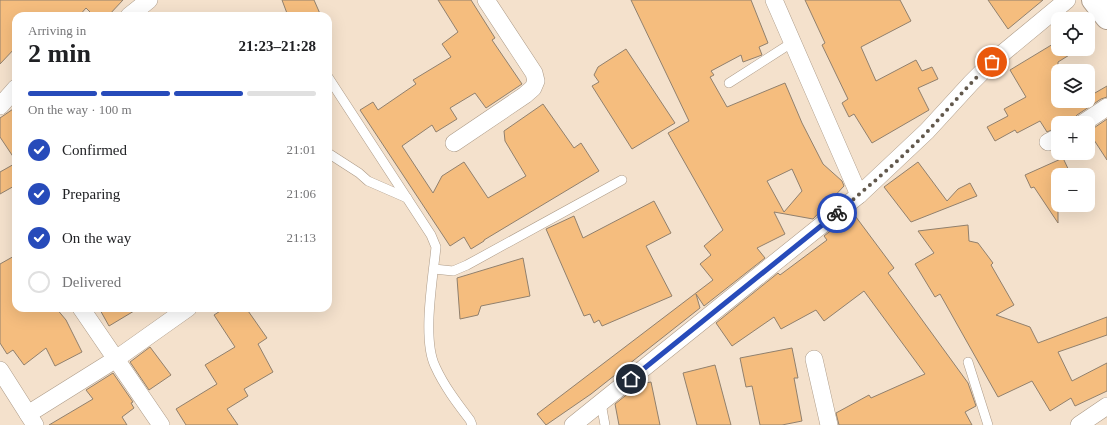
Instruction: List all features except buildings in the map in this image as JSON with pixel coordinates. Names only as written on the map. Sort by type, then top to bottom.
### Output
[{"type":"main road","points":[[1093,0],[1107,18]]},
{"type":"street","points":[[133,12],[149,0]]},
{"type":"street","points":[[454,143],[525,95],[533,88],[536,81],[534,73],[486,0]]},
{"type":"street","points":[[774,0],[859,195]]},
{"type":"street","points":[[573,425],[859,195],[927,132],[987,67],[1067,0]]},
{"type":"street","points":[[0,106],[12,92]]},
{"type":"street","points":[[1094,116],[1107,107]]},
{"type":"street","points":[[84,312],[161,425]]},
{"type":"street","points":[[0,370],[32,420],[182,312]]},
{"type":"street","points":[[814,359],[829,425]]},
{"type":"street","points":[[1079,425],[1107,406]]},
{"type":"lane","points":[[729,83],[793,42]]},
{"type":"lane","points":[[332,83],[431,235],[436,247],[428,332],[434,364],[445,387],[470,420],[472,425]]},
{"type":"lane","points":[[332,155],[359,172],[368,181],[407,198]]},
{"type":"lane","points":[[434,269],[453,271],[467,265],[622,180]]},
{"type":"lane","points":[[968,362],[988,425]]},
{"type":"lane","points":[[601,403],[606,425]]},
{"type":"way so far","points":[[837,213],[859,195],[927,132],[992,62]]},
{"type":"route","points":[[631,379],[837,213]]}]
